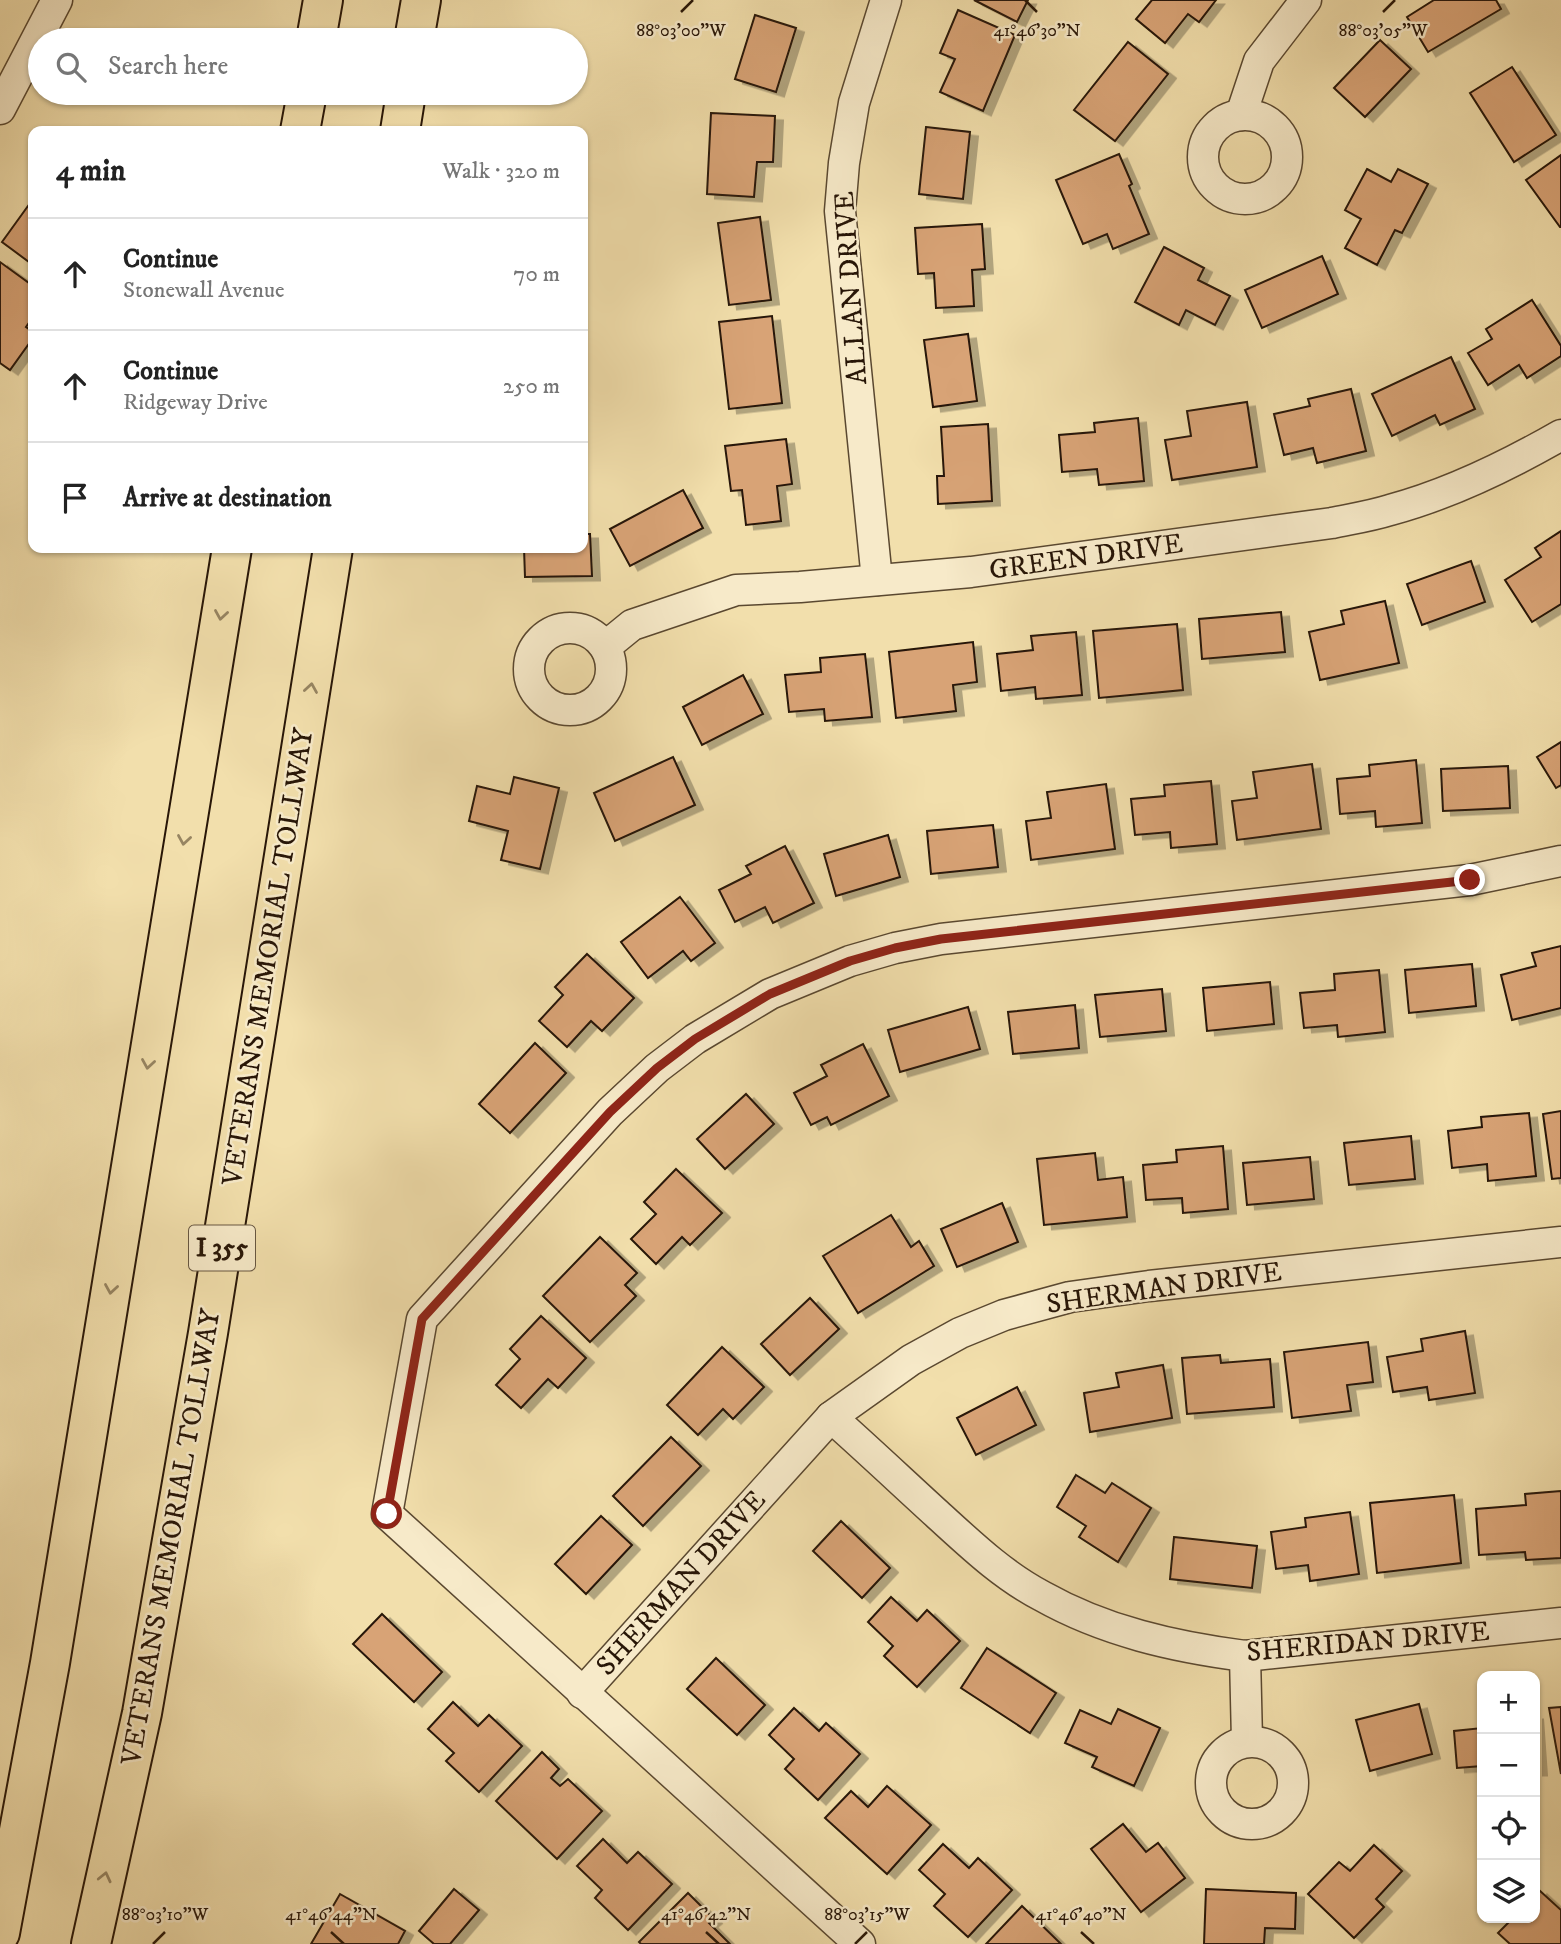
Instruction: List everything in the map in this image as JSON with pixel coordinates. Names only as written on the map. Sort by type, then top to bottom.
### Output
[{"type":"highway","points":[[296,28],[299,0]]},
{"type":"highway","points":[[318,28],[323,0]]},
{"type":"highway","points":[[416,28],[421,0]]},
{"type":"highway","points":[[288,126],[290,105]]},
{"type":"highway","points":[[301,126],[305,105]]},
{"type":"highway","points":[[401,126],[404,105]]},
{"type":"highway","points":[[0,1933],[50,1663],[231,553]]},
{"type":"highway","name":"VETERANS MEMORIAL TOLLWAY","points":[[90,1944],[142,1713],[203,1360],[332,553]]},
{"type":"street","points":[[42,28],[57,0]]},
{"type":"street","name":"ALLAN DRIVE","points":[[877,580],[840,211],[844,163],[854,103],[886,0]]},
{"type":"street","points":[[1241,115],[1259,61],[1306,0]]},
{"type":"street","points":[[0,109],[28,55]]},
{"type":"street","name":"GREEN DRIVE","points":[[605,647],[632,625],[736,590],[971,572],[1332,523],[1390,510],[1452,490],[1561,435]]},
{"type":"street","points":[[860,1944],[387,1514],[422,1319],[610,1112],[657,1068],[695,1039],[770,994],[850,961],[941,939],[1470,880],[1561,861]]},
{"type":"street","name":"SHERMAN DRIVE","points":[[582,1693],[831,1417],[911,1360],[960,1333],[1004,1315],[1070,1297],[1149,1286],[1561,1242]]},
{"type":"street","name":"SHERIDAN DRIVE","points":[[831,1417],[985,1557],[1040,1595],[1111,1628],[1204,1650],[1245,1656],[1561,1623]]},
{"type":"street","points":[[1245,1656],[1247,1741]]},
{"type":"building","points":[[974,0],[1028,0],[1017,22]]},
{"type":"building","points":[[1152,0],[1216,0],[1199,22],[1188,14],[1165,43],[1136,19]]},
{"type":"building","points":[[1434,0],[1496,0],[1501,9],[1428,52],[1407,17]]},
{"type":"building","points":[[958,10],[1015,35],[983,111],[940,92],[955,59],[940,53]]},
{"type":"building","points":[[755,15],[796,28],[776,92],[735,79]]},
{"type":"building","points":[[1380,40],[1411,69],[1365,117],[1334,88]]},
{"type":"building","points":[[1128,42],[1168,74],[1115,141],[1074,110]]},
{"type":"building","points":[[1512,67],[1556,135],[1514,162],[1470,93]]},
{"type":"building","points":[[711,113],[775,116],[773,162],[757,162],[754,197],[707,194]]},
{"type":"building","points":[[926,127],[970,132],[963,199],[919,194]]},
{"type":"building","points":[[1119,154],[1149,234],[1113,249],[1107,234],[1083,244],[1056,180]]},
{"type":"building","points":[[1561,155],[1561,227],[1560,227],[1526,180]]},
{"type":"building","points":[[1367,169],[1391,182],[1398,169],[1428,184],[1402,233],[1395,230],[1377,265],[1345,248],[1361,219],[1345,210]]},
{"type":"building","points":[[28,206],[28,261],[2,242]]},
{"type":"building","points":[[760,217],[771,300],[729,305],[718,223]]},
{"type":"building","points":[[982,224],[985,269],[972,270],[974,306],[936,308],[934,273],[918,274],[915,228]]},
{"type":"building","points":[[1164,247],[1204,268],[1198,280],[1230,296],[1215,325],[1186,310],[1179,325],[1135,302]]},
{"type":"building","points":[[1322,256],[1338,294],[1262,328],[1245,290]]},
{"type":"building","points":[[0,262],[28,282],[28,345],[10,370],[0,363]]},
{"type":"building","points":[[1532,300],[1561,346],[1561,356],[1527,378],[1519,365],[1488,385],[1468,353],[1492,339],[1486,329]]},
{"type":"building","points":[[772,316],[782,403],[729,409],[719,322]]},
{"type":"building","points":[[968,334],[977,401],[933,407],[924,340]]},
{"type":"building","points":[[1451,357],[1475,409],[1440,425],[1435,415],[1392,436],[1372,394]]},
{"type":"building","points":[[1351,389],[1366,451],[1317,463],[1313,448],[1284,455],[1274,414],[1310,406],[1308,399]]},
{"type":"building","points":[[1247,402],[1257,467],[1172,480],[1165,440],[1191,436],[1187,411]]},
{"type":"building","points":[[1138,418],[1144,481],[1099,485],[1097,469],[1062,472],[1059,435],[1095,432],[1094,423]]},
{"type":"building","points":[[988,424],[992,501],[938,504],[937,476],[944,476],[941,427]]},
{"type":"building","points":[[786,439],[792,484],[777,486],[781,521],[746,525],[742,490],[731,491],[725,446]]},
{"type":"building","points":[[683,490],[703,528],[630,566],[610,529]]},
{"type":"building","points":[[1561,531],[1561,604],[1532,622],[1505,580],[1541,557],[1535,548]]},
{"type":"building","points":[[590,534],[592,576],[525,577],[524,553],[588,553]]},
{"type":"building","points":[[1471,561],[1485,602],[1422,625],[1407,584]]},
{"type":"building","points":[[1385,601],[1399,663],[1320,680],[1309,632],[1344,624],[1341,611]]},
{"type":"building","points":[[1281,612],[1285,652],[1202,659],[1199,619]]},
{"type":"building","points":[[1177,624],[1183,690],[1099,698],[1093,631]]},
{"type":"building","points":[[1076,632],[1082,695],[1036,699],[1035,687],[1001,691],[997,654],[1033,650],[1031,636]]},
{"type":"building","points":[[973,642],[977,682],[953,685],[956,711],[896,718],[889,652]]},
{"type":"building","points":[[865,654],[872,717],[825,721],[824,709],[789,712],[785,675],[821,672],[820,658]]},
{"type":"building","points":[[743,675],[763,714],[702,745],[683,707]]},
{"type":"building","points":[[1561,742],[1561,785],[1556,788],[1537,757]]},
{"type":"building","points":[[673,757],[695,805],[615,841],[594,793]]},
{"type":"building","points":[[1416,760],[1422,823],[1376,827],[1375,811],[1340,814],[1337,779],[1370,776],[1369,765]]},
{"type":"building","points":[[1312,764],[1321,829],[1237,840],[1232,801],[1257,798],[1253,772]]},
{"type":"building","points":[[1508,766],[1510,808],[1443,811],[1441,769]]},
{"type":"building","points":[[514,777],[559,788],[540,869],[501,860],[508,831],[469,821],[477,786],[510,794]]},
{"type":"building","points":[[1211,781],[1217,844],[1171,848],[1170,832],[1135,835],[1131,799],[1165,796],[1164,785]]},
{"type":"building","points":[[1106,784],[1115,849],[1031,860],[1026,821],[1051,818],[1047,792]]},
{"type":"building","points":[[993,825],[998,867],[931,874],[927,831]]},
{"type":"building","points":[[888,835],[900,877],[836,896],[824,854]]},
{"type":"building","points":[[785,846],[814,903],[773,923],[765,907],[735,922],[719,890],[751,874],[746,866]]},
{"type":"building","points":[[680,897],[715,943],[691,961],[683,951],[648,978],[621,942]]},
{"type":"building","points":[[1561,946],[1561,1008],[1512,1020],[1501,975],[1536,966],[1532,953]]},
{"type":"building","points":[[587,954],[634,998],[602,1031],[591,1021],[567,1047],[539,1021],[563,995],[555,987]]},
{"type":"building","points":[[1472,964],[1476,1006],[1409,1013],[1405,970]]},
{"type":"building","points":[[1379,970],[1385,1032],[1338,1037],[1337,1025],[1304,1028],[1300,993],[1335,990],[1334,974]]},
{"type":"building","points":[[1270,982],[1274,1024],[1207,1031],[1203,988]]},
{"type":"building","points":[[1162,989],[1166,1031],[1100,1037],[1095,995]]},
{"type":"building","points":[[1075,1005],[1079,1048],[1013,1054],[1008,1012]]},
{"type":"building","points":[[968,1007],[980,1049],[900,1072],[888,1030]]},
{"type":"building","points":[[535,1043],[566,1073],[510,1133],[479,1104]]},
{"type":"building","points":[[863,1044],[889,1096],[831,1125],[827,1117],[811,1125],[794,1093],[827,1076],[821,1065]]},
{"type":"building","points":[[746,1094],[774,1124],[725,1169],[697,1139]]},
{"type":"building","points":[[1561,1111],[1561,1178],[1552,1179],[1543,1114]]},
{"type":"building","points":[[1529,1113],[1536,1176],[1488,1181],[1487,1164],[1452,1168],[1448,1131],[1482,1127],[1481,1117]]},
{"type":"building","points":[[1411,1136],[1415,1179],[1349,1185],[1344,1143]]},
{"type":"building","points":[[1223,1146],[1228,1209],[1183,1213],[1182,1198],[1146,1200],[1143,1165],[1177,1162],[1176,1150]]},
{"type":"building","points":[[1095,1153],[1098,1180],[1123,1177],[1127,1217],[1044,1225],[1037,1159]]},
{"type":"building","points":[[1310,1157],[1314,1199],[1247,1205],[1243,1163]]},
{"type":"building","points":[[676,1169],[722,1213],[690,1245],[682,1237],[656,1264],[631,1239],[656,1214],[644,1202]]},
{"type":"building","points":[[1002,1203],[1018,1242],[957,1267],[941,1229]]},
{"type":"building","points":[[891,1215],[911,1247],[919,1241],[934,1266],[858,1313],[823,1256]]},
{"type":"building","points":[[600,1237],[637,1273],[625,1285],[636,1296],[590,1342],[543,1296]]},
{"type":"building","points":[[810,1298],[839,1329],[790,1375],[761,1344]]},
{"type":"building","points":[[541,1316],[586,1358],[558,1388],[548,1379],[521,1408],[496,1385],[520,1359],[510,1349]]},
{"type":"building","points":[[1465,1331],[1475,1393],[1429,1400],[1427,1387],[1393,1392],[1387,1357],[1423,1351],[1421,1339]]},
{"type":"building","points":[[1368,1342],[1373,1382],[1347,1385],[1351,1411],[1292,1418],[1284,1352]]},
{"type":"building","points":[[722,1347],[764,1387],[733,1419],[723,1409],[698,1435],[667,1405]]},
{"type":"building","points":[[1220,1355],[1221,1363],[1270,1359],[1274,1407],[1187,1414],[1182,1358]]},
{"type":"building","points":[[1163,1365],[1172,1418],[1090,1432],[1084,1393],[1119,1387],[1116,1373]]},
{"type":"building","points":[[1017,1387],[1036,1425],[976,1455],[957,1418]]},
{"type":"building","points":[[671,1437],[701,1466],[643,1526],[613,1496]]},
{"type":"building","points":[[1076,1475],[1105,1493],[1112,1483],[1151,1508],[1118,1562],[1079,1537],[1086,1526],[1057,1507]]},
{"type":"building","points":[[1561,1491],[1561,1558],[1526,1560],[1525,1552],[1479,1555],[1476,1509],[1526,1505],[1525,1494]]},
{"type":"building","points":[[1454,1495],[1461,1563],[1377,1573],[1370,1503]]},
{"type":"building","points":[[1350,1512],[1359,1574],[1310,1581],[1308,1565],[1276,1569],[1271,1532],[1306,1527],[1305,1518]]},
{"type":"building","points":[[601,1516],[632,1545],[586,1594],[555,1564]]},
{"type":"building","points":[[841,1521],[890,1568],[862,1598],[813,1551]]},
{"type":"building","points":[[1174,1537],[1257,1546],[1252,1588],[1170,1579]]},
{"type":"building","points":[[891,1597],[917,1621],[927,1610],[960,1641],[917,1687],[884,1656],[893,1646],[868,1622]]},
{"type":"building","points":[[382,1614],[442,1672],[414,1702],[353,1644]]},
{"type":"building","points":[[987,1648],[1056,1693],[1030,1733],[961,1688]]},
{"type":"building","points":[[716,1658],[765,1705],[737,1735],[687,1689]]},
{"type":"building","points":[[453,1702],[478,1726],[489,1715],[522,1746],[479,1792],[446,1761],[454,1753],[428,1729]]},
{"type":"building","points":[[1419,1704],[1432,1754],[1370,1771],[1356,1720]]},
{"type":"building","points":[[1561,1707],[1561,1774],[1549,1708]]},
{"type":"building","points":[[794,1708],[819,1731],[826,1723],[860,1754],[818,1800],[785,1769],[794,1759],[769,1735]]},
{"type":"building","points":[[1118,1709],[1160,1728],[1134,1786],[1092,1767],[1097,1757],[1065,1743],[1080,1710],[1111,1724]]},
{"type":"building","points":[[1477,1729],[1477,1766],[1457,1768],[1454,1731]]},
{"type":"building","points":[[542,1752],[559,1769],[551,1778],[560,1786],[568,1779],[602,1811],[557,1859],[496,1801]]},
{"type":"building","points":[[887,1786],[931,1825],[887,1874],[825,1818],[851,1791],[868,1807]]},
{"type":"building","points":[[1123,1824],[1146,1852],[1158,1843],[1185,1878],[1141,1912],[1091,1849]]},
{"type":"building","points":[[603,1839],[627,1863],[638,1852],[672,1884],[628,1930],[595,1898],[602,1890],[577,1866]]},
{"type":"building","points":[[943,1844],[969,1868],[978,1858],[1012,1890],[968,1937],[934,1906],[945,1894],[919,1870]]},
{"type":"building","points":[[1374,1845],[1402,1871],[1376,1899],[1384,1907],[1354,1938],[1308,1894],[1339,1862],[1350,1871]]},
{"type":"building","points":[[454,1889],[479,1910],[450,1944],[434,1944],[419,1931]]},
{"type":"building","points":[[1206,1889],[1296,1893],[1295,1929],[1265,1928],[1264,1944],[1204,1944]]},
{"type":"building","points":[[1540,1891],[1561,1910],[1561,1944],[1510,1944],[1498,1933],[1508,1923],[1540,1923]]},
{"type":"building","points":[[688,1893],[714,1919],[709,1923],[730,1944],[641,1944],[639,1942]]},
{"type":"building","points":[[340,1894],[405,1931],[398,1944],[311,1944]]},
{"type":"building","points":[[1022,1906],[1061,1944],[986,1944]]},
{"type":"route","points":[[387,1514],[422,1319],[610,1112],[657,1068],[727,1018],[770,994],[850,961],[941,939],[1470,880]]}]
